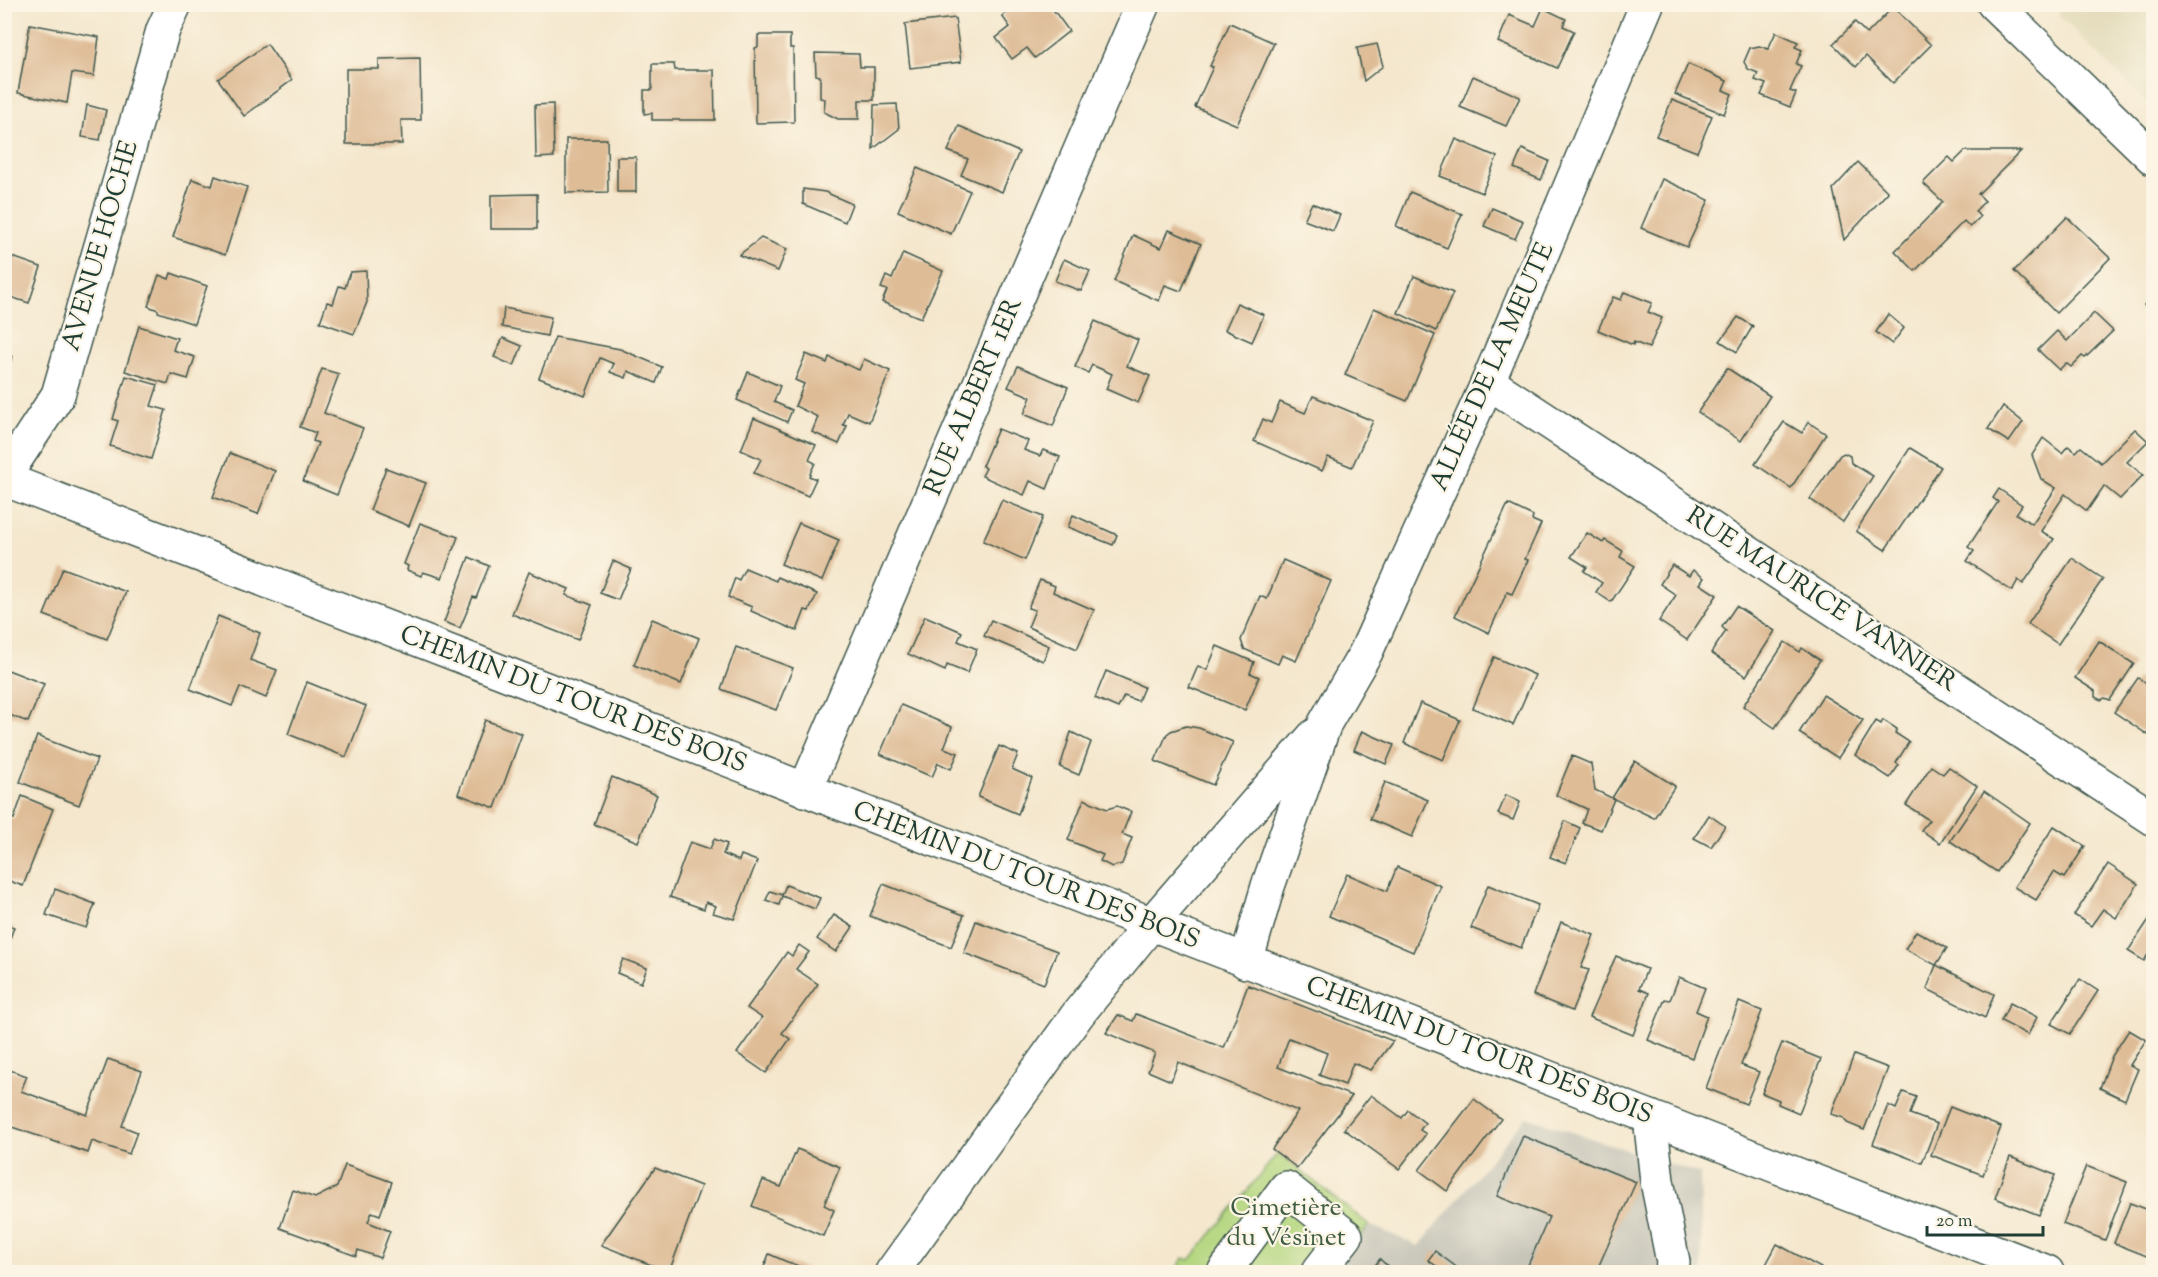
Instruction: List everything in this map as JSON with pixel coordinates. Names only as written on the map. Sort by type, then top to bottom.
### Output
[{"type":"street","name":"AVENUE HOCHE","points":[[4,478],[58,395],[163,30],[175,4]]},
{"type":"street","name":"RUE ALBERT 1ER","points":[[806,790],[1143,4]]},
{"type":"street","name":"ALLÉE DE LA MEUTE","points":[[1246,962],[1268,886],[1325,723],[1366,652],[1488,382],[1647,4]]},
{"type":"street","points":[[1994,4],[2154,159]]},
{"type":"street","name":"RUE MAURICE VANNIER","points":[[1488,382],[2154,819]]},
{"type":"street","name":"CHEMIN DU TOUR DES BOIS","points":[[4,478],[2047,1272]]},
{"type":"street","name":"ALLÉE DE LA MEUTE","points":[[892,1272],[1078,1014],[1151,924],[1325,723]]},
{"type":"street","points":[[1650,1117],[1657,1181],[1673,1262],[1672,1272]]},
{"type":"street","points":[[1224,1272],[1286,1188],[1346,1236],[1318,1272]]},
{"type":"shaded area","points":[[2068,4],[2153,5],[2153,109],[2058,14]]},
{"type":"shaded area","points":[[1526,1117],[1700,1174],[1702,1272],[1333,1272],[1369,1225],[1419,1246]]},
{"type":"green space","name":"Cimetière du Vésinet","points":[[1278,1153],[1369,1225],[1333,1272],[1176,1272],[1183,1258],[1190,1260]]},
{"type":"building","points":[[1018,4],[1049,4],[1069,31],[1035,58],[1027,48],[1012,59],[996,38],[1010,27],[1002,16]]},
{"type":"building","points":[[1893,7],[1931,45],[1893,83],[1866,56],[1856,67],[1833,44],[1855,22],[1867,34]]},
{"type":"building","points":[[1543,8],[1566,19],[1563,26],[1574,31],[1557,68],[1498,42],[1509,15],[1535,26]]},
{"type":"building","points":[[955,18],[961,62],[910,68],[905,24]]},
{"type":"building","points":[[1230,23],[1274,43],[1237,125],[1195,107],[1213,67],[1210,66]]},
{"type":"building","points":[[30,24],[99,37],[94,76],[72,73],[67,103],[18,93]]},
{"type":"building","points":[[1776,32],[1798,42],[1795,47],[1802,50],[1796,64],[1801,66],[1790,91],[1796,93],[1790,107],[1761,95],[1766,84],[1755,80],[1758,73],[1748,69],[1744,62],[1750,48],[1759,46],[1768,49]]},
{"type":"building","points":[[758,35],[790,35],[790,48],[793,48],[794,122],[756,123],[755,48],[758,47]]},
{"type":"building","points":[[267,44],[292,80],[244,116],[218,79]]},
{"type":"building","points":[[1377,44],[1383,66],[1364,81],[1357,48]]},
{"type":"building","points":[[815,53],[859,54],[860,67],[874,67],[874,100],[859,100],[859,119],[838,119],[824,112],[825,99],[820,98],[820,76],[816,75]]},
{"type":"building","points":[[420,58],[421,120],[401,120],[402,144],[346,144],[346,69],[379,69],[379,59]]},
{"type":"building","points":[[652,64],[674,64],[675,70],[714,70],[715,120],[652,120],[652,113],[644,114],[644,90],[652,90]]},
{"type":"building","points":[[1688,64],[1727,81],[1723,90],[1732,94],[1724,114],[1675,94]]},
{"type":"building","points":[[1473,76],[1520,97],[1506,126],[1460,107]]},
{"type":"building","points":[[1672,100],[1712,116],[1697,152],[1656,136]]},
{"type":"building","points":[[553,104],[554,157],[536,158],[535,105]]},
{"type":"building","points":[[897,104],[899,129],[873,149],[874,105]]},
{"type":"building","points":[[87,105],[106,110],[100,140],[82,137]]},
{"type":"building","points":[[959,126],[1019,152],[1002,192],[961,175],[968,159],[948,151]]},
{"type":"building","points":[[566,139],[607,139],[608,192],[566,193]]},
{"type":"building","points":[[1456,139],[1497,157],[1482,193],[1440,176]]},
{"type":"building","points":[[1522,149],[1549,161],[1541,180],[1514,168]]},
{"type":"building","points":[[1965,151],[2021,151],[1978,194],[1985,201],[1975,211],[1980,217],[1970,227],[1964,221],[1915,271],[1895,251],[1943,202],[1923,183],[1949,157],[1954,162]]},
{"type":"building","points":[[617,157],[636,157],[636,192],[617,192]]},
{"type":"building","points":[[1858,162],[1888,192],[1844,240],[1833,189]]},
{"type":"building","points":[[917,168],[970,191],[951,234],[898,211]]},
{"type":"building","points":[[215,176],[247,187],[225,255],[173,237],[192,179],[212,186]]},
{"type":"building","points":[[1662,179],[1709,200],[1687,247],[1641,228]]},
{"type":"building","points":[[803,189],[825,192],[852,204],[845,222],[803,204]]},
{"type":"building","points":[[1410,192],[1462,214],[1447,248],[1396,226]]},
{"type":"building","points":[[537,194],[537,229],[491,229],[491,195]]},
{"type":"building","points":[[1312,203],[1340,215],[1333,231],[1304,220]]},
{"type":"building","points":[[1492,208],[1523,221],[1515,239],[1484,226]]},
{"type":"building","points":[[2067,217],[2110,258],[2056,313],[2014,271]]},
{"type":"building","points":[[1169,230],[1201,244],[1181,291],[1165,285],[1159,301],[1114,281],[1133,235],[1161,248]]},
{"type":"building","points":[[761,238],[787,249],[778,271],[739,255]]},
{"type":"building","points":[[903,253],[943,271],[921,318],[882,302],[887,290],[881,288],[886,276],[892,279]]},
{"type":"building","points":[[4,254],[41,267],[29,303],[4,295]]},
{"type":"building","points":[[1064,259],[1090,271],[1081,291],[1055,281]]},
{"type":"building","points":[[366,271],[367,302],[354,334],[320,322],[327,302],[333,304],[339,286],[345,288],[350,272]]},
{"type":"building","points":[[171,273],[207,286],[194,324],[158,312],[148,306],[159,275],[169,279]]},
{"type":"building","points":[[1414,276],[1453,293],[1436,331],[1398,313]]},
{"type":"building","points":[[1624,292],[1652,303],[1648,312],[1662,318],[1649,348],[1634,342],[1633,345],[1598,330],[1613,297],[1621,300]]},
{"type":"building","points":[[2154,296],[2154,321],[2147,315],[2151,311],[2144,305]]},
{"type":"building","points":[[1237,303],[1264,315],[1252,342],[1225,330]]},
{"type":"building","points":[[504,308],[551,317],[547,336],[502,327]]},
{"type":"building","points":[[1374,308],[1435,335],[1407,401],[1345,375]]},
{"type":"building","points":[[2094,313],[2113,331],[2085,358],[2082,356],[2071,367],[2066,363],[2059,370],[2038,350],[2057,331],[2067,341]]},
{"type":"building","points":[[1888,314],[1904,328],[1892,344],[1876,332]]},
{"type":"building","points":[[1738,317],[1753,326],[1737,352],[1720,341]]},
{"type":"building","points":[[1095,321],[1138,340],[1127,366],[1150,376],[1138,403],[1106,389],[1112,374],[1092,365],[1088,373],[1075,367]]},
{"type":"building","points":[[139,326],[177,338],[173,350],[195,357],[188,379],[171,374],[168,384],[125,371]]},
{"type":"building","points":[[555,337],[620,349],[662,367],[656,383],[628,371],[626,378],[610,372],[614,364],[600,358],[585,396],[539,378]]},
{"type":"building","points":[[503,338],[522,346],[514,366],[494,357]]},
{"type":"building","points":[[4,354],[12,356],[5,377],[4,377]]},
{"type":"building","points":[[806,354],[827,363],[829,357],[859,370],[864,359],[890,371],[869,422],[848,413],[843,425],[847,426],[839,444],[812,432],[818,417],[795,406],[804,384],[795,380]]},
{"type":"building","points":[[1018,366],[1068,387],[1053,426],[1024,414],[1031,397],[1008,387]]},
{"type":"building","points":[[1727,368],[1770,396],[1741,441],[1698,412]]},
{"type":"building","points":[[322,369],[339,374],[324,413],[363,428],[337,495],[303,481],[318,443],[313,441],[316,433],[300,427]]},
{"type":"building","points":[[748,372],[780,386],[774,402],[792,410],[787,422],[737,400]]},
{"type":"building","points":[[126,376],[158,385],[151,406],[166,410],[151,459],[110,446],[118,421],[113,419]]},
{"type":"building","points":[[1313,396],[1373,421],[1352,467],[1328,457],[1322,471],[1254,441],[1263,419],[1271,423],[1280,402],[1305,413]]},
{"type":"building","points":[[2003,406],[2023,422],[2009,442],[1988,429]]},
{"type":"building","points":[[754,418],[816,445],[809,460],[815,463],[809,476],[816,479],[808,496],[754,473],[761,459],[741,450]]},
{"type":"building","points":[[1784,422],[1802,433],[1808,422],[1826,434],[1791,488],[1755,464]]},
{"type":"building","points":[[998,429],[1028,441],[1024,450],[1040,456],[1043,450],[1060,457],[1047,489],[1030,481],[1024,495],[982,476],[986,468],[982,466]]},
{"type":"building","points":[[2135,429],[2148,441],[2127,462],[2143,475],[2120,499],[2104,486],[2087,511],[2065,494],[2041,531],[2054,539],[2023,584],[2018,580],[2012,591],[1967,561],[1974,551],[1968,547],[1998,502],[1993,498],[1999,489],[2022,505],[2016,514],[2032,524],[2056,488],[2041,479],[2032,455],[2043,438],[2062,453],[2068,446],[2076,452],[2081,447],[2101,463]]},
{"type":"building","points":[[1910,448],[1941,467],[1885,550],[1856,531]]},
{"type":"building","points":[[230,453],[275,471],[258,514],[213,497]]},
{"type":"building","points":[[1844,453],[1850,456],[1851,463],[1873,476],[1843,522],[1810,499],[1840,455]]},
{"type":"building","points":[[386,468],[426,483],[409,526],[370,510]]},
{"type":"building","points":[[1002,500],[1043,517],[1025,560],[983,541]]},
{"type":"building","points":[[1508,504],[1533,516],[1532,520],[1541,524],[1512,594],[1507,592],[1489,633],[1455,616]]},
{"type":"building","points":[[1073,515],[1117,535],[1113,545],[1068,527]]},
{"type":"building","points":[[420,523],[458,537],[442,578],[423,572],[421,576],[407,570],[408,566],[404,564]]},
{"type":"building","points":[[799,523],[839,540],[822,581],[781,564]]},
{"type":"building","points":[[1587,533],[1623,551],[1620,557],[1635,566],[1611,602],[1596,592],[1602,583],[1584,571],[1587,567],[1571,557]]},
{"type":"building","points":[[469,557],[489,566],[460,628],[444,622]]},
{"type":"building","points":[[2072,558],[2103,579],[2058,644],[2028,624]]},
{"type":"building","points":[[1283,560],[1331,581],[1296,661],[1282,655],[1278,664],[1244,649],[1241,640],[1260,596],[1267,599]]},
{"type":"building","points":[[613,561],[631,569],[618,600],[600,593]]},
{"type":"building","points":[[1672,565],[1689,576],[1693,570],[1704,578],[1700,584],[1717,595],[1687,640],[1659,621],[1676,595],[1660,584]]},
{"type":"building","points":[[63,568],[126,592],[107,639],[44,615]]},
{"type":"building","points":[[745,568],[776,581],[777,577],[817,594],[809,611],[805,610],[797,631],[751,611],[752,607],[728,597],[735,578],[739,580]]},
{"type":"building","points":[[529,572],[569,589],[566,595],[592,605],[578,640],[512,614]]},
{"type":"building","points":[[1040,580],[1055,586],[1053,592],[1094,610],[1077,649],[1028,627],[1035,610],[1028,608]]},
{"type":"building","points":[[1736,606],[1775,631],[1746,676],[1711,653],[1726,631],[1722,627]]},
{"type":"building","points":[[218,616],[260,633],[250,660],[277,670],[266,698],[240,687],[232,706],[190,689]]},
{"type":"building","points":[[925,616],[962,632],[958,641],[977,649],[967,673],[947,665],[945,671],[908,654]]},
{"type":"building","points":[[652,619],[699,638],[681,684],[634,665]]},
{"type":"building","points":[[991,620],[1049,646],[1043,661],[984,636]]},
{"type":"building","points":[[2099,641],[2134,664],[2110,700],[2095,697],[2095,691],[2075,678]]},
{"type":"building","points":[[1785,642],[1800,652],[1802,648],[1820,660],[1775,728],[1743,706]]},
{"type":"building","points":[[1217,646],[1254,662],[1250,673],[1259,677],[1245,710],[1189,687],[1198,666],[1207,670]]},
{"type":"building","points":[[736,647],[793,668],[776,710],[721,689]]},
{"type":"building","points":[[1494,657],[1535,675],[1513,725],[1473,708]]},
{"type":"building","points":[[8,670],[44,684],[28,722],[4,713],[4,678]]},
{"type":"building","points":[[1106,671],[1144,687],[1138,701],[1124,696],[1118,708],[1095,698]]},
{"type":"building","points":[[2138,678],[2154,689],[2154,732],[2151,737],[2114,712]]},
{"type":"building","points":[[307,682],[366,706],[346,757],[288,734]]},
{"type":"building","points":[[1823,695],[1863,720],[1838,758],[1799,733]]},
{"type":"building","points":[[1420,703],[1460,720],[1443,760],[1404,743]]},
{"type":"building","points":[[901,705],[952,727],[944,748],[958,753],[951,769],[938,763],[932,777],[880,754]]},
{"type":"building","points":[[485,720],[522,734],[495,808],[458,794]]},
{"type":"building","points":[[1883,720],[1897,729],[1895,733],[1909,742],[1896,763],[1899,765],[1890,778],[1855,755],[1876,721],[1881,724]]},
{"type":"building","points":[[1186,726],[1199,728],[1233,742],[1213,785],[1155,761],[1167,734]]},
{"type":"building","points":[[1362,731],[1394,745],[1386,764],[1354,750]]},
{"type":"building","points":[[1071,732],[1091,742],[1079,775],[1060,767]]},
{"type":"building","points":[[37,736],[97,759],[79,805],[20,782]]},
{"type":"building","points":[[999,746],[1018,754],[1012,769],[1032,778],[1018,814],[978,797]]},
{"type":"building","points":[[1572,756],[1591,764],[1595,790],[1614,799],[1601,830],[1582,823],[1587,809],[1556,795]]},
{"type":"building","points":[[1635,761],[1675,786],[1654,818],[1612,798]]},
{"type":"building","points":[[1931,766],[1943,774],[1949,767],[1977,786],[1940,843],[1921,830],[1929,820],[1906,805]]},
{"type":"building","points":[[612,777],[657,795],[638,842],[594,824]]},
{"type":"building","points":[[1385,782],[1428,800],[1412,837],[1370,819]]},
{"type":"building","points":[[1984,791],[2030,823],[1997,872],[1950,841]]},
{"type":"building","points":[[1506,795],[1520,802],[1513,820],[1498,814]]},
{"type":"building","points":[[22,796],[53,809],[23,886],[4,879],[4,815],[14,819]]},
{"type":"building","points":[[1084,799],[1107,809],[1117,806],[1131,812],[1122,834],[1132,838],[1122,864],[1112,867],[1100,861],[1103,855],[1068,840]]},
{"type":"building","points":[[1709,815],[1725,826],[1711,847],[1694,838]]},
{"type":"building","points":[[1565,821],[1580,828],[1566,863],[1550,857]]},
{"type":"building","points":[[2054,826],[2085,846],[2064,878],[2054,872],[2036,900],[2014,887]]},
{"type":"building","points":[[714,839],[727,844],[723,854],[739,861],[741,855],[757,861],[734,919],[713,913],[716,906],[706,902],[704,909],[670,897],[690,842],[710,849]]},
{"type":"building","points":[[2108,864],[2138,884],[2116,918],[2103,909],[2091,926],[2074,915]]},
{"type":"building","points":[[1397,867],[1441,886],[1413,952],[1329,916],[1347,874],[1387,891]]},
{"type":"building","points":[[883,884],[964,915],[951,947],[870,916]]},
{"type":"building","points":[[786,885],[820,898],[815,909],[782,896],[779,905],[766,900],[770,891],[782,895]]},
{"type":"building","points":[[1488,885],[1538,905],[1521,948],[1471,928]]},
{"type":"building","points":[[55,889],[95,904],[86,928],[46,915]]},
{"type":"building","points":[[2154,912],[2154,949],[2152,948],[2144,961],[2128,951]]},
{"type":"building","points":[[834,915],[853,927],[836,952],[817,939]]},
{"type":"building","points":[[976,921],[1057,951],[1044,984],[964,953]]},
{"type":"building","points":[[1561,922],[1594,935],[1581,968],[1589,970],[1572,1011],[1533,995]]},
{"type":"building","points":[[4,924],[14,927],[5,953],[4,953]]},
{"type":"building","points":[[1916,931],[1947,948],[1936,965],[1905,949]]},
{"type":"building","points":[[799,945],[809,952],[796,969],[818,984],[782,1033],[790,1039],[766,1073],[737,1053],[762,1018],[747,1008],[787,952],[792,956]]},
{"type":"building","points":[[1616,956],[1647,969],[1639,989],[1649,993],[1633,1035],[1589,1017]]},
{"type":"building","points":[[623,959],[647,968],[641,983],[617,973]]},
{"type":"building","points":[[1936,965],[1994,994],[1985,1018],[1927,989]]},
{"type":"building","points":[[1679,977],[1705,988],[1696,1011],[1707,1016],[1692,1058],[1648,1040],[1665,999],[1670,1000]]},
{"type":"building","points":[[2080,979],[2098,991],[2070,1034],[2051,1024]]},
{"type":"building","points":[[1248,985],[1393,1041],[1371,1070],[1353,1063],[1345,1085],[1319,1075],[1327,1053],[1289,1038],[1278,1067],[1352,1096],[1297,1168],[1272,1149],[1298,1111],[1178,1062],[1171,1081],[1148,1071],[1155,1053],[1106,1033],[1118,1015],[1133,1021],[1136,1014],[1224,1048]]},
{"type":"building","points":[[1739,1002],[1762,1011],[1741,1065],[1759,1072],[1746,1104],[1706,1088]]},
{"type":"building","points":[[2010,1003],[2037,1017],[2028,1035],[2001,1021]]},
{"type":"building","points":[[2129,1030],[2146,1040],[2130,1065],[2138,1069],[2125,1100],[2100,1088],[2112,1056]]},
{"type":"building","points":[[1782,1043],[1821,1059],[1799,1113],[1778,1104],[1779,1100],[1762,1093]]},
{"type":"building","points":[[1854,1055],[1888,1068],[1864,1130],[1847,1123],[1844,1118],[1831,1114]]},
{"type":"building","points":[[108,1059],[142,1071],[122,1126],[137,1132],[129,1154],[92,1141],[88,1153],[9,1126],[11,1121],[4,1119],[4,1068],[27,1076],[21,1091],[87,1115]]},
{"type":"building","points":[[1903,1092],[1916,1097],[1910,1114],[1937,1124],[1922,1163],[1873,1144],[1888,1105],[1896,1109]]},
{"type":"building","points":[[1371,1095],[1402,1118],[1408,1110],[1425,1123],[1420,1130],[1426,1134],[1399,1169],[1344,1129]]},
{"type":"building","points":[[1474,1099],[1501,1119],[1447,1191],[1419,1170]]},
{"type":"building","points":[[1950,1107],[2001,1127],[1983,1175],[1931,1155]]},
{"type":"building","points":[[1523,1136],[1636,1182],[1596,1272],[1525,1272],[1549,1217],[1497,1196]]},
{"type":"building","points":[[797,1149],[840,1167],[824,1205],[834,1210],[823,1236],[752,1206],[763,1180],[781,1187]]},
{"type":"building","points":[[2010,1157],[2055,1175],[2039,1215],[1995,1198]]},
{"type":"building","points":[[345,1165],[392,1182],[380,1215],[372,1212],[368,1222],[390,1231],[380,1258],[358,1250],[356,1256],[280,1228],[293,1190],[315,1198],[337,1187]]},
{"type":"building","points":[[2086,1166],[2127,1182],[2105,1240],[2063,1224]]},
{"type":"building","points":[[655,1168],[701,1186],[669,1272],[601,1245]]},
{"type":"building","points":[[2130,1203],[2154,1212],[2154,1259],[2114,1243]]},
{"type":"building","points":[[1777,1244],[1821,1268],[1819,1272],[1762,1272]]},
{"type":"building","points":[[1435,1251],[1463,1272],[1445,1272],[1428,1260]]},
{"type":"building","points":[[769,1254],[785,1261],[815,1272],[762,1272]]},
{"type":"building","points":[[1380,1259],[1384,1263],[1398,1272],[1370,1272]]}]
